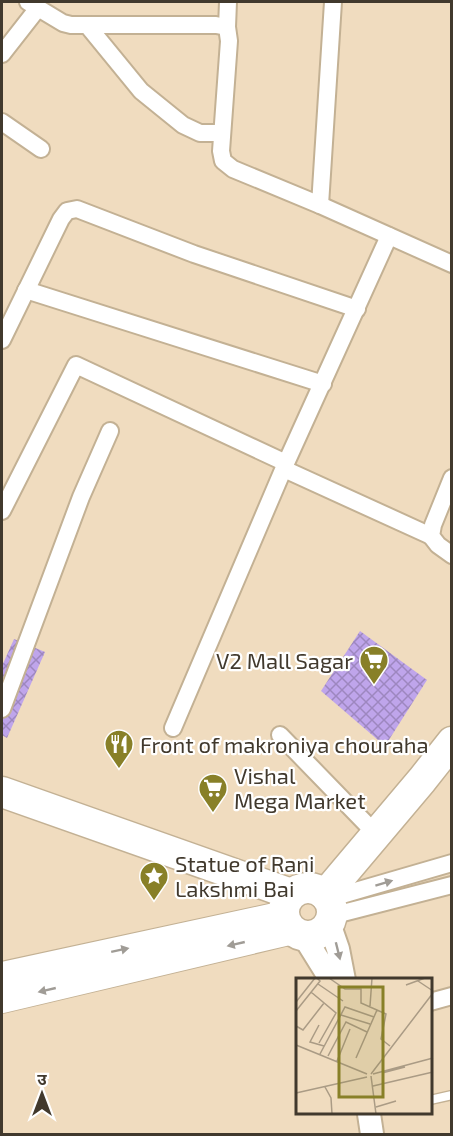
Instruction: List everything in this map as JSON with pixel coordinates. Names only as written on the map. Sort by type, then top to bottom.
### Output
[{"type":"highway","points":[[308,913],[452,742]]},
{"type":"highway","points":[[2,792],[308,913]]},
{"type":"highway","points":[[2,810],[39,825],[308,913]]},
{"type":"main road","points":[[2,975],[308,913]]},
{"type":"main road","points":[[308,913],[331,978]]},
{"type":"main road","points":[[308,913],[338,949],[344,978]]},
{"type":"main road","points":[[2,1000],[308,913]]},
{"type":"street","points":[[228,2],[229,41],[221,151],[224,161],[231,168],[452,264]]},
{"type":"street","points":[[320,206],[333,2]]},
{"type":"street","points":[[2,54],[33,5],[71,26],[216,25],[227,27]]},
{"type":"street","points":[[87,25],[141,92],[183,125],[200,133],[222,133]]},
{"type":"street","points":[[2,123],[41,149]]},
{"type":"street","points":[[2,340],[61,219],[67,211],[77,209],[194,254],[357,309]]},
{"type":"street","points":[[172,728],[242,564],[389,236]]},
{"type":"street","points":[[26,290],[323,384]]},
{"type":"street","points":[[2,512],[76,364],[431,536],[438,545],[452,555]]},
{"type":"street","points":[[2,709],[81,497],[110,431]]},
{"type":"street","points":[[431,536],[433,525],[452,477]]},
{"type":"street","points":[[280,735],[376,834]]},
{"type":"street","points":[[308,913],[452,863]]},
{"type":"street","points":[[308,913],[452,885]]},
{"type":"street","points":[[432,1001],[452,996]]},
{"type":"lane","points":[[432,1100],[452,1095]]},
{"type":"building","name":"V2 Mall Sagar","points":[[360,631],[427,680],[385,746],[321,691]]},
{"type":"building","points":[[14,639],[45,652],[7,738],[2,735],[2,666]]},
{"type":"place","name":"V2 Mall Sagar","points":[[374,686]]},
{"type":"place","name":"Front of makroniya chouraha","points":[[119,770]]},
{"type":"place","name":"Vishal Mega Market","points":[[213,814]]},
{"type":"place","name":"Statue of Rani Lakshmi Bai","points":[[154,902]]}]
